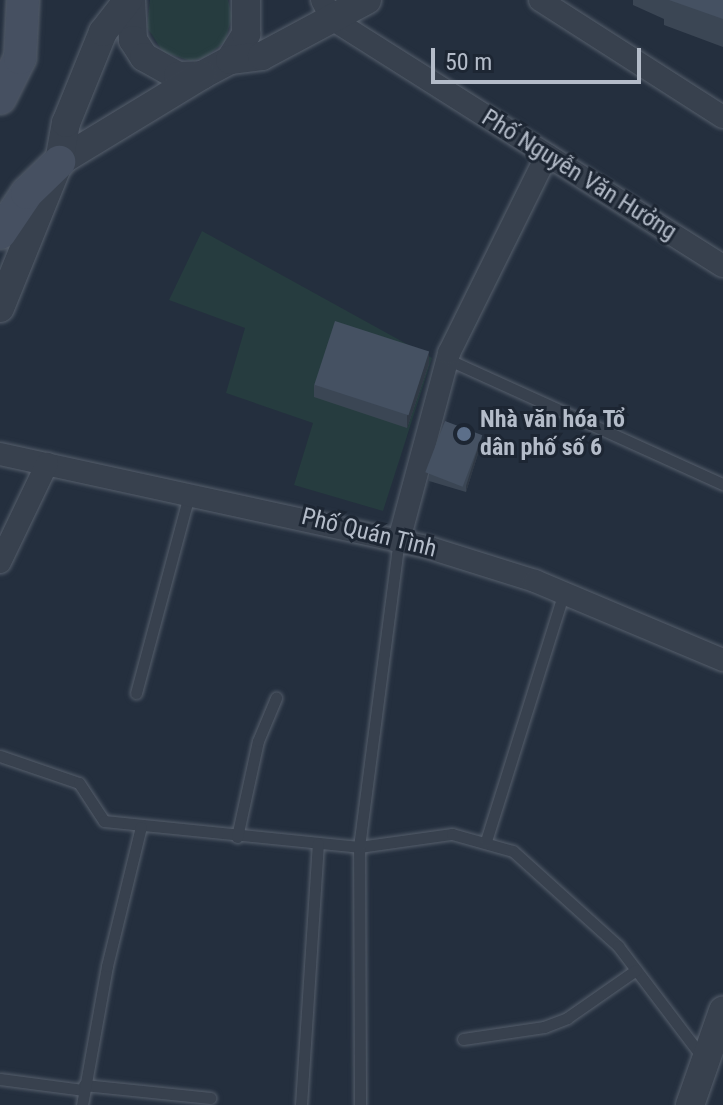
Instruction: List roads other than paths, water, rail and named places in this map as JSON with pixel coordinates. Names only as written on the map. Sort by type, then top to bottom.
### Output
[{"type":"main road","points":[[0,98],[20,58],[23,0]]},
{"type":"main road","points":[[0,233],[27,193],[59,162]]},
{"type":"street","points":[[130,0],[128,21],[144,57],[178,76],[202,75]]},
{"type":"street","points":[[0,308],[59,162],[66,123],[103,32],[130,0]]},
{"type":"street","points":[[230,60],[246,34],[247,6],[273,0]]},
{"type":"street","points":[[59,162],[230,60],[262,56],[327,9],[367,0]]},
{"type":"street","points":[[540,0],[723,117]]},
{"type":"street","name":"Phố Nguyễn Văn Hưởng","points":[[327,9],[547,155],[723,266]]},
{"type":"street","points":[[399,540],[447,359],[547,155]]},
{"type":"street","name":"Phố Quán Tình","points":[[0,454],[190,492],[399,540],[564,592],[723,660]]},
{"type":"street","points":[[0,562],[47,464]]},
{"type":"street","points":[[690,1105],[723,1011]]},
{"type":"lane","points":[[447,359],[723,484]]},
{"type":"lane","points":[[136,693],[190,492]]},
{"type":"lane","points":[[360,1105],[359,847],[399,540]]},
{"type":"lane","points":[[486,841],[564,592]]},
{"type":"lane","points":[[237,837],[258,741],[276,698]]},
{"type":"lane","points":[[0,756],[79,783],[104,821],[237,837],[359,847],[452,834],[486,841],[530,862],[636,970],[704,1060]]},
{"type":"lane","points":[[82,1105],[141,827]]},
{"type":"lane","points":[[301,1105],[318,844]]},
{"type":"lane","points":[[463,1039],[544,1027],[567,1018],[636,970]]},
{"type":"lane","points":[[0,1079],[210,1098]]},
{"type":"place","name":"Nhà văn hóa Tổ dân phố số 6","points":[[464,434]]}]
